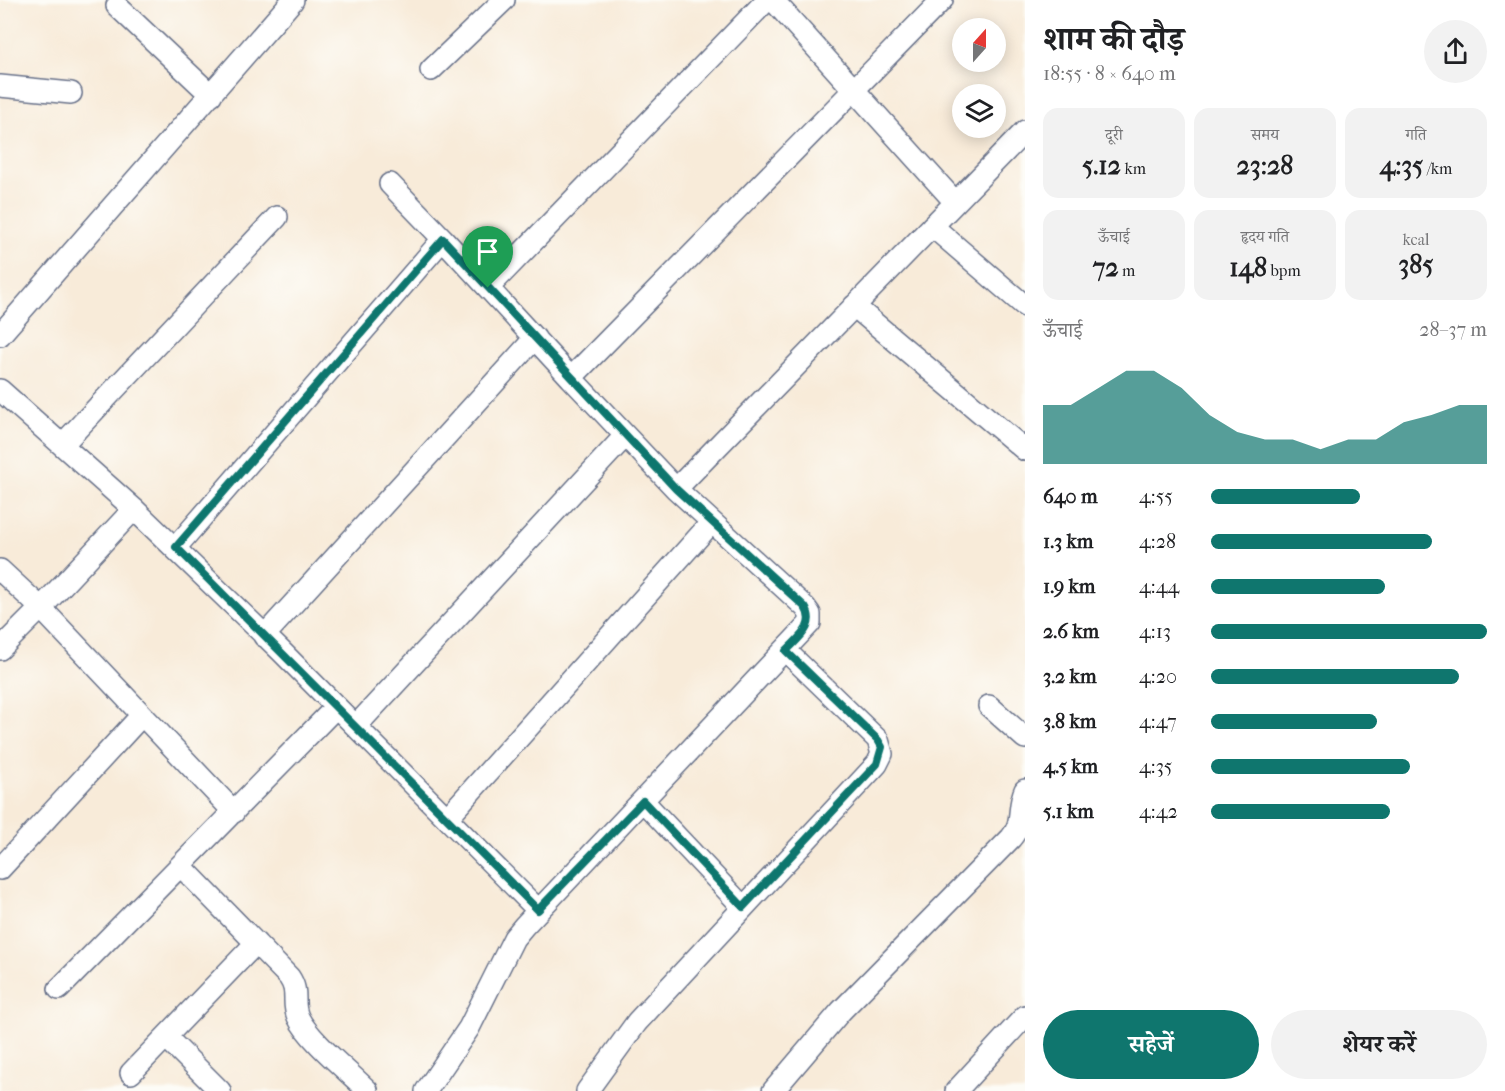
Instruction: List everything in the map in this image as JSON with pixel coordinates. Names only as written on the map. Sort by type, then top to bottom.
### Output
[{"type":"street","points":[[0,335],[293,0]]},
{"type":"street","points":[[431,70],[504,0]]},
{"type":"street","points":[[488,288],[767,0]]},
{"type":"street","points":[[772,0],[956,202]]},
{"type":"street","points":[[571,378],[942,0]]},
{"type":"street","points":[[117,6],[210,95]]},
{"type":"street","points":[[0,86],[71,93]]},
{"type":"street","points":[[676,489],[1025,131]]},
{"type":"street","points":[[390,184],[676,489],[810,614],[810,623],[805,631],[538,910],[514,939],[470,1028],[426,1091]]},
{"type":"street","points":[[62,445],[277,217]]},
{"type":"street","points":[[932,226],[1025,306]]},
{"type":"street","points":[[176,547],[443,239]]},
{"type":"street","points":[[854,306],[1025,450]]},
{"type":"street","points":[[264,636],[535,338]]},
{"type":"street","points":[[0,390],[176,547],[538,910]]},
{"type":"street","points":[[356,726],[625,436]]},
{"type":"street","points":[[0,649],[134,509]]},
{"type":"street","points":[[447,819],[712,522]]},
{"type":"street","points":[[0,570],[41,608],[234,812]]},
{"type":"street","points":[[586,1091],[637,1022],[877,764],[882,754],[878,740],[786,651]]},
{"type":"street","points":[[989,706],[1025,738]]},
{"type":"street","points":[[59,990],[336,707]]},
{"type":"street","points":[[0,869],[142,715]]},
{"type":"street","points":[[773,1091],[841,1011],[1011,838],[1021,822],[1021,800],[1025,790]]},
{"type":"street","points":[[643,801],[743,907]]},
{"type":"street","points":[[181,866],[295,986],[296,1008],[303,1025],[367,1090]]},
{"type":"street","points":[[131,1073],[256,943]]},
{"type":"street","points":[[956,1091],[1025,1017]]},
{"type":"street","points":[[166,1037],[220,1091]]},
{"type":"route","points":[[443,239],[488,288],[676,489],[805,607],[810,614],[810,623],[786,651],[878,740],[882,747],[882,754],[877,764],[743,907],[643,801],[538,910],[176,547],[443,239]]}]
